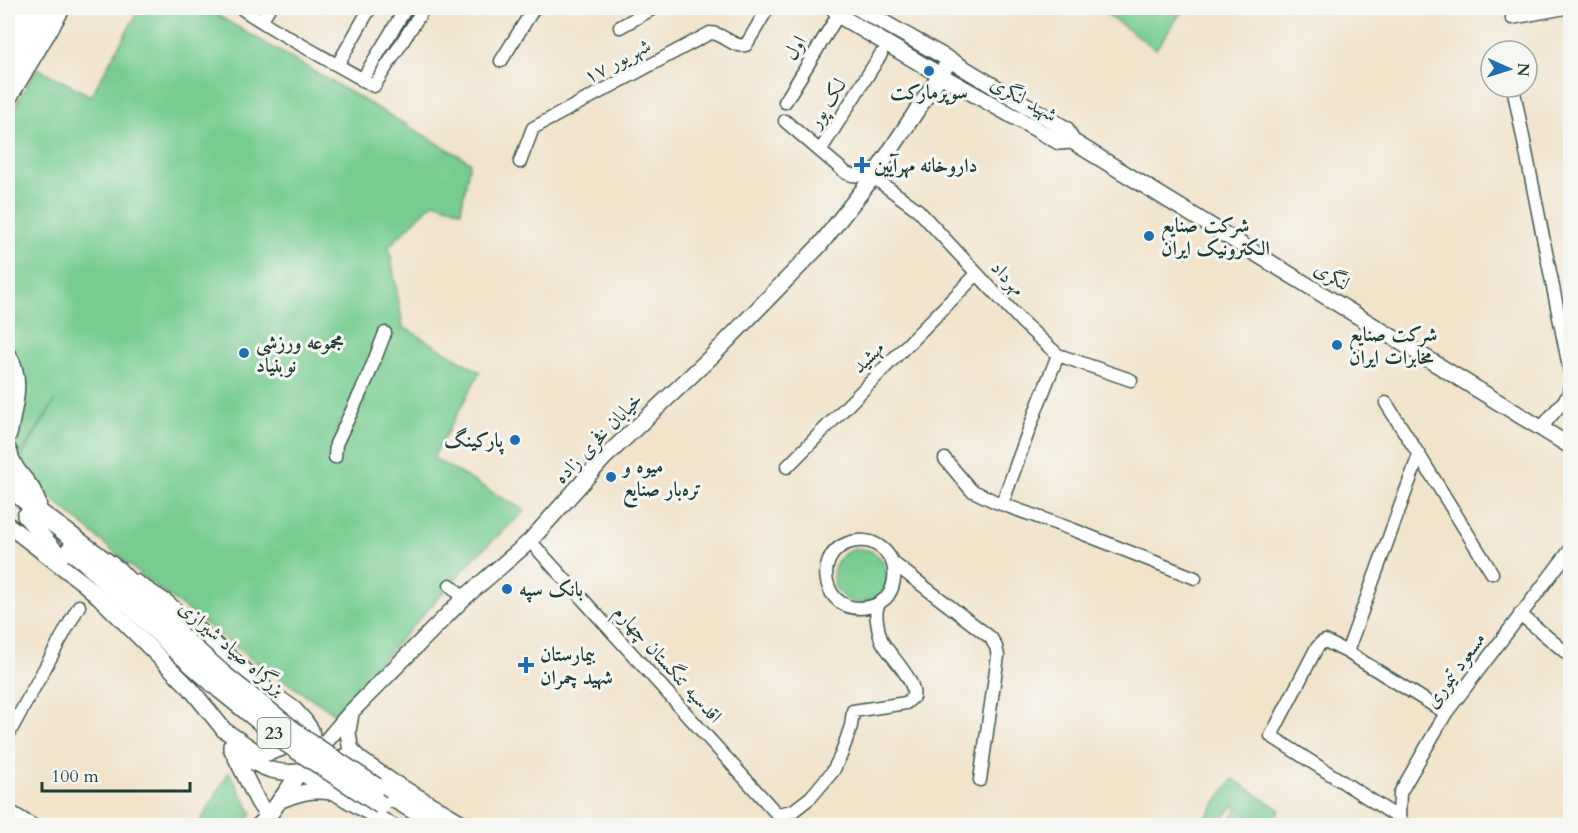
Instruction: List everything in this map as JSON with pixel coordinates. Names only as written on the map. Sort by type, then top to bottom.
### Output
[{"type":"highway","points":[[8,22],[16,8]]},
{"type":"highway","points":[[8,33],[23,8]]},
{"type":"highway","points":[[8,98],[14,70],[41,8]]},
{"type":"highway","points":[[14,70],[60,8]]},
{"type":"highway","points":[[8,357],[14,372],[16,391],[8,433]]},
{"type":"highway","points":[[8,452],[15,470],[31,490],[33,515]]},
{"type":"highway","name":"بزرگراه صیاد شیرازی","points":[[8,485],[33,515],[178,643],[226,676],[305,740],[417,825]]},
{"type":"highway","name":"بزرگراه صیاد شیرازی","points":[[8,501],[117,570],[178,643]]},
{"type":"highway","points":[[331,791],[325,771],[328,766],[339,760],[355,756]]},
{"type":"highway","name":"بزرگراه صیاد شیرازی","points":[[383,799],[441,825]]},
{"type":"main road","name":"شهید لنگری","points":[[836,11],[962,88],[1059,142],[1072,141],[1065,129],[858,8]]},
{"type":"main road","name":"خیابان فخری زاده","points":[[264,823],[300,772],[351,712],[464,598],[530,541],[604,458],[712,356],[820,246],[873,177],[950,60]]},
{"type":"main road","points":[[917,110],[943,90],[962,88]]},
{"type":"main road","name":"لنگری","points":[[1072,141],[1570,446]]},
{"type":"main road","points":[[33,515],[82,582]]},
{"type":"main road","points":[[8,525],[82,582],[191,689],[224,730],[258,802],[264,823]]},
{"type":"main road","points":[[117,570],[166,602],[267,690],[294,709],[310,730],[313,757]]},
{"type":"main road","points":[[224,730],[255,751],[268,753],[280,749],[286,737],[287,725],[285,716],[267,690]]},
{"type":"main road","points":[[351,712],[348,732],[350,746],[355,756],[391,781],[467,825]]},
{"type":"main road","points":[[231,746],[256,765],[286,773],[300,772],[392,825]]},
{"type":"main road","points":[[279,801],[306,791],[331,791]]},
{"type":"main road","points":[[8,812],[31,825]]},
{"type":"street","points":[[241,8],[374,86],[424,8]]},
{"type":"street","points":[[261,21],[269,8]]},
{"type":"street","points":[[338,64],[370,8]]},
{"type":"street","points":[[362,80],[406,8]]},
{"type":"street","points":[[501,61],[533,8]]},
{"type":"street","points":[[620,27],[654,8]]},
{"type":"street","name":"۱۷ شهریور","points":[[520,162],[533,128],[710,33],[715,32],[738,46],[746,45],[768,8]]},
{"type":"street","points":[[1512,18],[1565,8]]},
{"type":"street","name":"اول","points":[[785,102],[836,11]]},
{"type":"street","name":"لک پور","points":[[873,177],[849,175],[820,151],[881,54]]},
{"type":"street","points":[[1515,99],[1570,372]]},
{"type":"street","points":[[785,121],[820,151]]},
{"type":"street","name":"مهرداد","points":[[873,177],[918,210],[1022,322],[1059,355],[1131,380]]},
{"type":"street","name":"مهشید","points":[[787,467],[977,274]]},
{"type":"street","points":[[334,457],[336,444],[367,379],[385,333]]},
{"type":"street","points":[[1002,504],[1059,355]]},
{"type":"street","points":[[1541,428],[1568,396],[1570,387]]},
{"type":"street","points":[[1386,403],[1492,573]]},
{"type":"street","points":[[1347,652],[1419,456]]},
{"type":"street","points":[[945,459],[971,490],[1195,578]]},
{"type":"street","points":[[857,540],[878,545],[887,553],[892,562],[895,574],[893,586],[887,597],[878,604],[868,609],[857,609],[846,606],[830,591],[826,580],[826,569],[830,558],[846,543],[857,540]]},
{"type":"street","name":"اقدسیه تنگستان چهارم","points":[[530,541],[777,814],[793,811],[811,797],[833,771],[847,736],[853,711],[906,703],[913,697],[914,690],[897,662],[881,642],[876,616],[878,604]]},
{"type":"street","name":"مسعود تیموری","points":[[1401,822],[1400,793],[1446,713],[1570,550]]},
{"type":"street","points":[[892,562],[991,638],[996,646],[998,656],[980,780]]},
{"type":"street","points":[[450,585],[464,598]]},
{"type":"street","points":[[8,735],[79,606]]},
{"type":"street","points":[[1520,614],[1570,656]]},
{"type":"street","points":[[1401,822],[1271,736],[1316,649],[1325,641],[1446,713]]},
{"type":"green space","name":"مجموعه ورزشی نوبنیاد","points":[[140,8],[205,8],[470,162],[461,211],[434,202],[389,246],[403,327],[480,372],[433,458],[525,511],[476,556],[334,713],[257,663],[142,576],[48,495],[21,458],[55,401],[15,463],[11,447],[13,355],[8,348],[8,118],[37,68],[91,96]]},
{"type":"green space","points":[[1098,8],[1184,8],[1156,49]]},
{"type":"green space","points":[[855,549],[865,549],[875,553],[883,561],[887,576],[883,591],[875,599],[865,603],[855,603],[845,599],[837,591],[833,581],[833,571],[837,561],[845,553]]},
{"type":"green space","points":[[229,772],[252,813],[245,825],[198,825]]},
{"type":"green space","points":[[1233,779],[1280,810],[1270,825],[1261,825],[1233,806],[1217,825],[1189,825],[1198,824],[1204,820]]},
{"type":"green space","points":[[1236,811],[1257,825],[1226,825]]},
{"type":"place","name":"سوپرمارکت","points":[[929,71]]},
{"type":"place","name":"داروخانه مهرآیین","points":[[862,165]]},
{"type":"place","name":"شرکت صنایع الکترونیک ایران","points":[[1149,236]]},
{"type":"place","name":"شرکت صنایع مخابرات ایران","points":[[1337,345]]},
{"type":"place","name":"مجموعه ورزشی نوبنیاد","points":[[244,353]]},
{"type":"place","name":"پارکینگ","points":[[515,440]]},
{"type":"place","name":"میوه و تره‌بار صنایع","points":[[611,477]]},
{"type":"place","name":"بانک سپه","points":[[507,589]]},
{"type":"place","name":"بیمارستان شهید چمران","points":[[526,665]]}]
